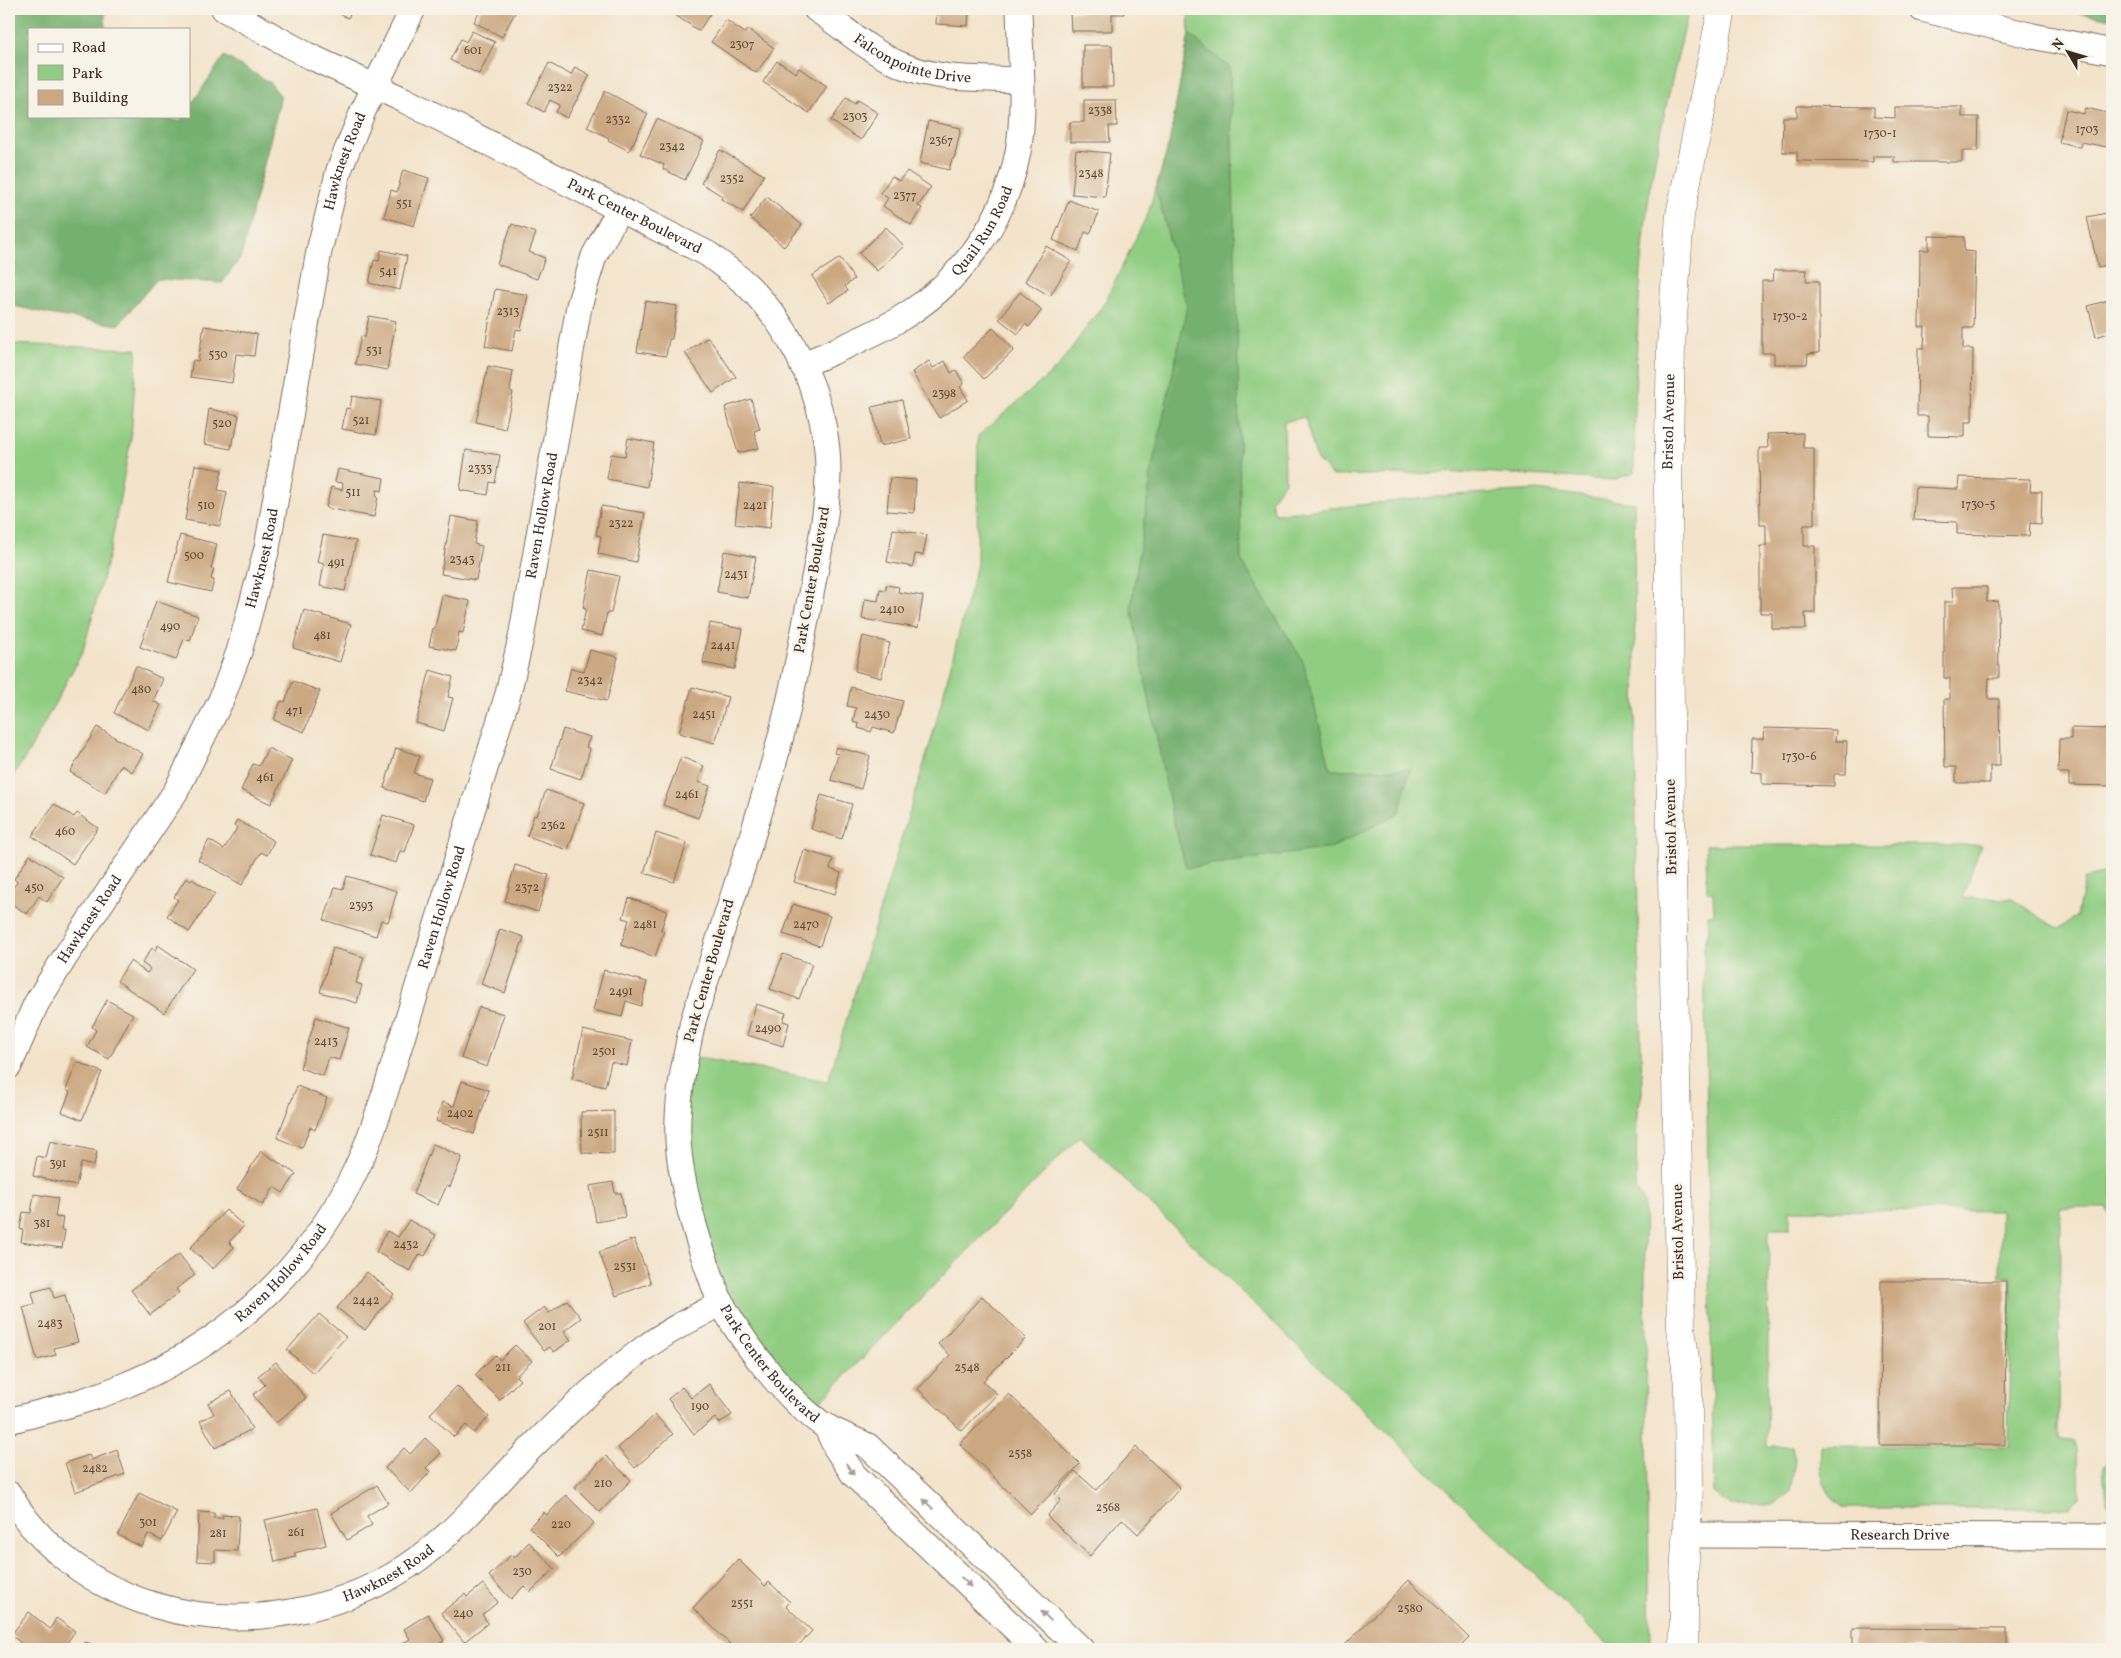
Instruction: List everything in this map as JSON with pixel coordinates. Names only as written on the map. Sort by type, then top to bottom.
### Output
[{"type":"street","name":"Park Center Boulevard","points":[[224,9],[307,55],[374,86],[708,254],[747,285],[778,321],[802,365],[814,394],[824,430],[827,504],[796,673],[782,732],[693,1021],[678,1118],[680,1159],[687,1200],[699,1243],[722,1304],[774,1379],[826,1426],[868,1446],[1082,1649]]},
{"type":"street","name":"Hawknest Road","points":[[9,1066],[36,1004],[64,956],[176,790],[218,708],[240,652],[267,548],[319,251],[329,208],[340,170],[374,86],[413,9]]},
{"type":"street","name":"Falconpointe Drive","points":[[816,9],[879,54],[916,70],[953,77],[1021,80]]},
{"type":"street","name":"Quail Run Road","points":[[802,365],[898,321],[935,295],[968,260],[995,217],[1018,153],[1022,113],[1020,9]]},
{"type":"street","name":"Bristol Avenue","points":[[1684,1649],[1684,1578],[1689,1487],[1688,1385],[1681,1327],[1672,834],[1668,496],[1670,347],[1680,215],[1722,9]]},
{"type":"street","points":[[1922,9],[2033,36],[2112,52]]},
{"type":"street","name":"Raven Hollow Road","points":[[9,1421],[89,1399],[128,1385],[167,1367],[205,1344],[241,1317],[278,1284],[311,1244],[337,1204],[363,1154],[385,1094],[508,694],[520,638],[579,306],[594,256],[618,210]]},
{"type":"street","name":"Hawknest Road","points":[[9,1494],[34,1528],[59,1554],[82,1572],[111,1589],[140,1601],[167,1609],[234,1616],[266,1616],[329,1603],[357,1594],[392,1577],[422,1556],[448,1534],[533,1446],[588,1395],[644,1348],[683,1323],[722,1304]]},
{"type":"street","name":"Park Center Boulevard","points":[[826,1426],[836,1448],[854,1475],[1036,1649]]},
{"type":"street","name":"Research Drive","points":[[1686,1535],[2112,1536]]},
{"type":"green space","points":[[9,9],[105,9],[105,28],[28,28],[28,118],[161,118],[180,121],[182,118],[190,118],[190,107],[224,56],[269,82],[281,96],[241,257],[222,283],[157,279],[118,325],[54,315],[9,305]]},
{"type":"green space","points":[[1188,9],[1689,9],[1662,123],[1647,210],[1641,268],[1635,385],[1634,473],[1613,480],[1477,472],[1332,476],[1316,458],[1305,417],[1284,422],[1285,482],[1271,500],[1275,514],[1453,495],[1537,490],[1634,503],[1636,818],[1642,1094],[1637,1112],[1636,1189],[1644,1203],[1650,1649],[1612,1649],[1080,1136],[809,1413],[734,1323],[686,1194],[687,1056],[828,1081],[933,734],[977,564],[978,436],[1057,368],[1105,302],[1148,213],[1169,144],[1189,34]]},
{"type":"green space","points":[[2080,9],[2112,9],[2112,19],[2079,13]]},
{"type":"green space","points":[[1189,34],[1230,68],[1241,560],[1303,661],[1331,770],[1410,769],[1399,813],[1331,848],[1186,868],[1172,815],[1131,607],[1152,468],[1187,307],[1156,189],[1169,144]]},
{"type":"green space","points":[[9,344],[137,349],[131,438],[111,546],[83,651],[27,755],[9,781]]},
{"type":"green space","points":[[1706,845],[1981,845],[1962,898],[2012,899],[2058,929],[2077,916],[2085,878],[2112,872],[2112,1221],[2106,1208],[2060,1208],[2059,1439],[2073,1440],[2077,1449],[2079,1496],[2069,1508],[1844,1508],[1830,1495],[1821,1473],[1821,1446],[2008,1447],[2011,1277],[2000,1277],[2001,1211],[1790,1210],[1790,1229],[1769,1229],[1767,1446],[1792,1446],[1795,1460],[1790,1492],[1774,1505],[1731,1505],[1714,1492],[1704,947],[1709,929],[1708,915],[1714,915],[1713,893],[1707,892]]},
{"type":"green space","points":[[2112,1455],[2112,1506],[2106,1503],[2103,1467]]},
{"type":"building","points":[[330,9],[353,9],[348,18]]},
{"type":"building","points":[[481,9],[517,9],[502,37],[474,22]]},
{"type":"building","points":[[666,9],[713,9],[699,31]]},
{"type":"building","points":[[937,9],[969,9],[968,26],[936,24]]},
{"type":"building","points":[[1085,9],[1124,9],[1124,14],[1112,14],[1112,31],[1071,31],[1070,12],[1085,12]]},
{"type":"building","points":[[726,20],[745,33],[748,29],[774,48],[756,73],[711,42]]},
{"type":"building","points":[[472,31],[495,42],[479,74],[450,60],[461,39],[466,42]]},
{"type":"building","points":[[1083,45],[1112,45],[1113,87],[1083,87]]},
{"type":"building","points":[[777,61],[796,73],[799,68],[827,86],[809,113],[763,82]]},
{"type":"building","points":[[549,63],[571,75],[575,67],[590,75],[567,118],[556,112],[560,105],[550,100],[544,112],[528,103]]},
{"type":"building","points":[[605,91],[648,114],[629,151],[587,127]]},
{"type":"building","points":[[846,98],[855,104],[857,100],[878,113],[861,140],[831,121]]},
{"type":"building","points":[[1084,100],[1116,100],[1117,126],[1109,126],[1110,142],[1070,142],[1070,122],[1084,122]]},
{"type":"building","points":[[1797,106],[1874,107],[1874,117],[1895,118],[1895,107],[1962,107],[1962,117],[1979,117],[1978,151],[1962,151],[1962,162],[1894,162],[1894,156],[1873,156],[1873,162],[1797,161],[1797,152],[1782,152],[1783,117],[1797,117]]},
{"type":"building","points":[[2086,108],[2107,113],[2106,118],[2112,119],[2112,148],[2081,142],[2080,147],[2059,142],[2066,110],[2084,114]]},
{"type":"building","points":[[657,119],[704,141],[685,180],[663,169],[664,165],[640,154]]},
{"type":"building","points":[[928,121],[961,128],[954,159],[952,159],[949,170],[920,163]]},
{"type":"building","points":[[720,150],[764,175],[743,212],[721,199],[722,196],[701,183]]},
{"type":"building","points":[[1076,150],[1110,153],[1105,197],[1072,194]]},
{"type":"building","points":[[403,170],[429,178],[414,226],[384,217],[391,190],[397,192]]},
{"type":"building","points":[[907,171],[931,187],[918,206],[922,208],[911,225],[883,206],[888,198],[880,193],[892,176],[899,181]]},
{"type":"building","points":[[767,197],[802,225],[784,247],[750,218]]},
{"type":"building","points":[[1069,200],[1099,212],[1090,234],[1085,232],[1078,251],[1053,240]]},
{"type":"building","points":[[2112,212],[2112,264],[2098,267],[2087,217]]},
{"type":"building","points":[[512,224],[536,233],[529,252],[545,258],[537,279],[497,264]]},
{"type":"building","points":[[886,227],[904,246],[877,271],[859,253]]},
{"type":"building","points":[[1929,236],[1964,237],[1964,251],[1975,252],[1973,328],[1963,328],[1963,349],[1973,349],[1972,422],[1965,422],[1965,437],[1928,436],[1928,416],[1917,416],[1918,348],[1924,348],[1925,327],[1919,327],[1920,250],[1929,250]]},
{"type":"building","points":[[1046,246],[1071,261],[1050,296],[1025,281]]},
{"type":"building","points":[[381,250],[407,256],[400,290],[369,283],[374,260],[379,261]]},
{"type":"building","points":[[840,258],[854,279],[845,286],[848,291],[829,303],[812,276]]},
{"type":"building","points":[[1774,270],[1807,270],[1806,281],[1819,281],[1819,353],[1808,354],[1807,364],[1774,364],[1774,353],[1762,353],[1762,281],[1773,281]]},
{"type":"building","points":[[495,289],[528,295],[521,330],[516,329],[512,351],[485,346]]},
{"type":"building","points":[[1020,292],[1042,310],[1029,327],[1025,324],[1018,334],[999,319]]},
{"type":"building","points":[[2112,299],[2112,332],[2096,337],[2088,306]]},
{"type":"building","points":[[645,301],[677,306],[672,339],[669,339],[666,356],[637,352]]},
{"type":"building","points":[[369,316],[396,321],[387,370],[355,364],[361,336],[365,337]]},
{"type":"building","points":[[204,326],[257,334],[254,356],[236,354],[232,383],[190,377],[193,360],[198,361]]},
{"type":"building","points":[[993,328],[1014,350],[984,379],[963,357]]},
{"type":"building","points":[[708,337],[736,377],[713,393],[685,353]]},
{"type":"building","points":[[929,361],[933,368],[945,361],[951,373],[956,370],[964,384],[960,387],[968,400],[939,418],[912,372]]},
{"type":"building","points":[[488,366],[513,371],[510,391],[513,392],[505,429],[476,422]]},
{"type":"building","points":[[352,396],[381,401],[376,435],[342,429],[346,408],[350,409]]},
{"type":"building","points":[[751,399],[760,429],[754,431],[759,448],[738,453],[725,407]]},
{"type":"building","points":[[902,400],[911,439],[880,446],[872,407]]},
{"type":"building","points":[[209,409],[239,415],[231,449],[204,444]]},
{"type":"building","points":[[1803,433],[1803,448],[1814,448],[1814,525],[1804,525],[1804,546],[1815,546],[1815,613],[1805,613],[1806,629],[1772,629],[1772,613],[1760,613],[1760,546],[1766,546],[1766,525],[1760,525],[1759,448],[1768,448],[1767,434]]},
{"type":"building","points":[[628,438],[654,443],[647,487],[607,479],[611,454],[625,456]]},
{"type":"building","points":[[466,450],[500,455],[495,483],[490,482],[488,495],[460,490]]},
{"type":"building","points":[[195,465],[222,470],[218,490],[227,492],[220,526],[185,520]]},
{"type":"building","points":[[338,469],[384,478],[382,491],[377,490],[376,496],[378,497],[374,517],[326,508],[331,487],[342,490],[343,483],[335,482]]},
{"type":"building","points":[[1959,477],[2031,479],[2030,491],[2042,491],[2041,524],[2030,523],[2029,536],[1957,534],[1957,522],[1913,520],[1915,487],[1958,489]]},
{"type":"building","points":[[890,478],[916,480],[914,513],[887,511]]},
{"type":"building","points":[[740,483],[774,487],[770,528],[735,524]]},
{"type":"building","points":[[601,506],[645,513],[636,562],[598,554],[601,536],[596,535]]},
{"type":"building","points":[[451,516],[478,521],[474,544],[482,546],[476,580],[441,574]]},
{"type":"building","points":[[893,529],[927,535],[923,555],[915,554],[913,567],[887,562]]},
{"type":"building","points":[[180,535],[217,544],[211,569],[214,569],[211,579],[214,580],[211,592],[168,582]]},
{"type":"building","points":[[323,535],[356,541],[345,591],[320,586],[324,564],[317,562]]},
{"type":"building","points":[[724,551],[756,557],[748,598],[717,592]]},
{"type":"building","points":[[591,570],[619,576],[611,613],[607,613],[602,636],[581,631],[586,609],[583,608]]},
{"type":"building","points":[[886,585],[899,587],[898,592],[923,596],[918,628],[862,619],[865,599],[878,601],[880,589],[886,590]]},
{"type":"building","points":[[1952,587],[1987,587],[1987,602],[1998,601],[1999,678],[1989,678],[1988,699],[1999,699],[2000,766],[1990,766],[1990,783],[1956,783],[1956,767],[1945,767],[1944,699],[1950,699],[1950,678],[1944,678],[1944,602],[1953,602]]},
{"type":"building","points":[[442,595],[470,601],[463,633],[459,632],[456,651],[429,646]]},
{"type":"building","points":[[156,601],[198,616],[190,641],[184,639],[176,660],[140,647]]},
{"type":"building","points":[[304,610],[351,624],[340,662],[293,648]]},
{"type":"building","points":[[710,623],[743,629],[735,669],[703,663]]},
{"type":"building","points":[[863,636],[890,643],[881,678],[855,671]]},
{"type":"building","points":[[590,650],[618,657],[607,701],[565,691],[571,668],[584,671]]},
{"type":"building","points":[[136,666],[163,679],[153,701],[161,705],[149,730],[114,713]]},
{"type":"building","points":[[430,670],[453,677],[448,697],[453,698],[444,731],[416,723]]},
{"type":"building","points":[[293,681],[320,691],[304,732],[274,720],[281,701],[285,702]]},
{"type":"building","points":[[692,687],[728,697],[715,743],[679,733]]},
{"type":"building","points":[[851,687],[903,701],[894,733],[873,727],[871,732],[858,728],[859,724],[853,722],[856,708],[847,706]]},
{"type":"building","points":[[97,727],[143,754],[132,772],[121,765],[105,793],[70,772]]},
{"type":"building","points":[[1764,728],[1836,730],[1835,741],[1847,741],[1846,774],[1834,774],[1834,786],[1762,784],[1762,773],[1751,772],[1752,739],[1763,739]]},
{"type":"building","points":[[2071,728],[2112,729],[2112,786],[2069,785],[2069,773],[2058,773],[2059,739],[2071,739]]},
{"type":"building","points":[[563,729],[590,737],[586,747],[590,749],[581,779],[551,769]]},
{"type":"building","points":[[836,747],[870,756],[861,789],[831,780],[838,754],[834,753]]},
{"type":"building","points":[[268,748],[292,760],[271,804],[241,790],[253,764],[259,766]]},
{"type":"building","points":[[396,748],[420,756],[414,773],[430,778],[423,801],[384,788]]},
{"type":"building","points":[[681,757],[704,766],[698,782],[710,786],[698,818],[663,805]]},
{"type":"building","points":[[546,790],[584,803],[568,850],[527,836],[534,815],[537,816]]},
{"type":"building","points":[[821,795],[852,804],[842,839],[811,829]]},
{"type":"building","points":[[54,804],[74,817],[77,813],[98,828],[73,864],[32,836]]},
{"type":"building","points":[[383,815],[414,825],[405,852],[400,851],[396,863],[370,855]]},
{"type":"building","points":[[237,820],[274,841],[267,855],[261,852],[242,885],[198,860],[209,840],[224,849],[237,828],[234,826]]},
{"type":"building","points":[[656,833],[687,843],[674,882],[644,873]]},
{"type":"building","points":[[804,850],[833,859],[830,869],[841,873],[835,894],[794,882]]},
{"type":"building","points":[[30,855],[63,877],[47,902],[39,896],[27,914],[9,902],[9,894],[17,882],[14,879]]},
{"type":"building","points":[[515,865],[549,875],[538,912],[505,901]]},
{"type":"building","points":[[347,876],[397,891],[388,922],[381,920],[376,936],[324,920],[335,887],[343,889]]},
{"type":"building","points":[[186,878],[191,881],[192,879],[215,894],[189,932],[167,916],[178,900],[174,897]]},
{"type":"building","points":[[629,898],[667,911],[661,930],[664,931],[655,957],[621,945],[629,920],[623,918]]},
{"type":"building","points":[[793,904],[830,916],[820,946],[783,934]]},
{"type":"building","points":[[500,929],[524,937],[505,993],[481,984]]},
{"type":"building","points":[[158,945],[193,969],[164,1013],[117,981],[130,961],[147,973],[150,969],[142,963],[152,948],[155,950]]},
{"type":"building","points":[[333,948],[364,957],[356,983],[362,985],[357,1003],[320,992]]},
{"type":"building","points":[[783,954],[812,964],[799,999],[770,989]]},
{"type":"building","points":[[604,970],[647,982],[641,1006],[626,1001],[622,1017],[593,1010]]},
{"type":"building","points":[[107,1000],[133,1014],[109,1059],[87,1047],[96,1030],[92,1027]]},
{"type":"building","points":[[756,1004],[786,1013],[783,1021],[789,1023],[783,1046],[747,1035]]},
{"type":"building","points":[[479,1007],[504,1014],[487,1067],[461,1058]]},
{"type":"building","points":[[316,1017],[349,1028],[339,1060],[329,1057],[323,1076],[300,1068]]},
{"type":"building","points":[[583,1030],[632,1041],[627,1066],[611,1062],[605,1087],[572,1079]]},
{"type":"building","points":[[77,1062],[102,1072],[82,1120],[62,1112],[70,1092],[66,1090]]},
{"type":"building","points":[[462,1081],[489,1090],[474,1134],[436,1121],[442,1102],[454,1106]]},
{"type":"building","points":[[297,1086],[327,1098],[315,1130],[310,1127],[302,1148],[277,1138]]},
{"type":"building","points":[[614,1111],[614,1154],[582,1153],[581,1112]]},
{"type":"building","points":[[50,1141],[97,1151],[94,1166],[81,1163],[76,1186],[33,1176],[37,1156],[46,1158]]},
{"type":"building","points":[[433,1144],[462,1157],[450,1187],[447,1185],[438,1205],[413,1194]]},
{"type":"building","points":[[261,1151],[296,1174],[283,1193],[274,1187],[263,1205],[237,1189]]},
{"type":"building","points":[[613,1182],[615,1193],[621,1193],[625,1217],[596,1222],[590,1186]]},
{"type":"building","points":[[34,1194],[58,1198],[55,1217],[63,1218],[61,1230],[65,1231],[62,1248],[21,1242],[23,1230],[20,1229],[23,1212],[31,1213]]},
{"type":"building","points":[[226,1210],[244,1226],[229,1242],[234,1247],[213,1269],[190,1248]]},
{"type":"building","points":[[409,1220],[436,1235],[425,1256],[420,1254],[410,1271],[376,1252],[387,1231],[398,1237]]},
{"type":"building","points":[[634,1239],[651,1283],[616,1296],[599,1252]]},
{"type":"building","points":[[179,1254],[195,1275],[176,1289],[179,1293],[150,1315],[131,1290]]},
{"type":"building","points":[[367,1272],[394,1294],[365,1330],[337,1308]]},
{"type":"building","points":[[1881,1281],[2006,1281],[2005,1445],[1880,1445]]},
{"type":"building","points":[[51,1287],[54,1298],[65,1295],[78,1342],[54,1348],[56,1355],[37,1360],[23,1307],[35,1304],[32,1292]]},
{"type":"building","points":[[982,1296],[1026,1338],[983,1381],[997,1394],[962,1431],[918,1389],[950,1355],[938,1344]]},
{"type":"building","points":[[567,1300],[581,1318],[564,1331],[571,1340],[554,1352],[550,1347],[544,1351],[523,1323],[544,1307],[549,1313]]},
{"type":"building","points":[[319,1314],[346,1337],[313,1373],[287,1350]]},
{"type":"building","points":[[515,1345],[532,1361],[516,1376],[520,1380],[500,1400],[475,1375],[495,1355],[500,1360]]},
{"type":"building","points":[[276,1362],[306,1398],[276,1423],[253,1395],[265,1385],[258,1376]]},
{"type":"building","points":[[709,1384],[732,1415],[719,1423],[715,1418],[694,1434],[668,1399],[682,1387],[691,1398]]},
{"type":"building","points":[[457,1386],[489,1417],[474,1433],[466,1425],[454,1437],[430,1414]]},
{"type":"building","points":[[231,1391],[252,1429],[215,1448],[200,1421],[214,1414],[208,1403]]},
{"type":"building","points":[[1009,1394],[1080,1464],[1031,1514],[960,1444]]},
{"type":"building","points":[[655,1415],[673,1434],[635,1468],[618,1448]]},
{"type":"building","points":[[425,1438],[441,1453],[426,1468],[430,1472],[411,1493],[385,1468],[404,1448],[410,1454]]},
{"type":"building","points":[[1136,1447],[1180,1488],[1138,1534],[1122,1519],[1090,1556],[1047,1516],[1061,1500],[1055,1494],[1075,1471],[1096,1490]]},
{"type":"building","points":[[117,1450],[125,1474],[75,1492],[65,1463],[89,1455],[91,1460]]},
{"type":"building","points":[[606,1456],[631,1480],[600,1512],[575,1487]]},
{"type":"building","points":[[377,1485],[388,1503],[367,1516],[372,1525],[347,1540],[331,1513]]},
{"type":"building","points":[[139,1493],[177,1512],[162,1541],[148,1534],[142,1547],[118,1535]]},
{"type":"building","points":[[566,1495],[594,1523],[559,1557],[529,1527],[544,1512],[547,1515]]},
{"type":"building","points":[[317,1508],[326,1545],[294,1553],[296,1557],[275,1562],[265,1520]]},
{"type":"building","points":[[199,1512],[214,1513],[214,1518],[223,1518],[222,1515],[239,1516],[237,1551],[215,1550],[215,1562],[197,1561]]},
{"type":"building","points":[[529,1542],[555,1569],[530,1592],[524,1586],[511,1599],[489,1576],[511,1555],[514,1558]]},
{"type":"building","points":[[738,1559],[765,1586],[769,1582],[790,1602],[786,1606],[812,1631],[795,1649],[735,1649],[693,1608]]},
{"type":"building","points":[[1409,1580],[1469,1638],[1458,1649],[1341,1649]]},
{"type":"building","points":[[483,1584],[498,1602],[482,1615],[488,1623],[464,1642],[441,1613],[465,1594],[467,1597]]},
{"type":"building","points":[[29,1612],[50,1629],[56,1618],[75,1631],[63,1649],[28,1649],[11,1635]]},
{"type":"building","points":[[428,1614],[444,1641],[440,1643],[444,1649],[392,1649],[410,1639],[404,1629]]},
{"type":"building","points":[[1853,1628],[2007,1629],[2007,1649],[1853,1649]]},
{"type":"building","points":[[85,1642],[105,1649],[82,1649]]}]
